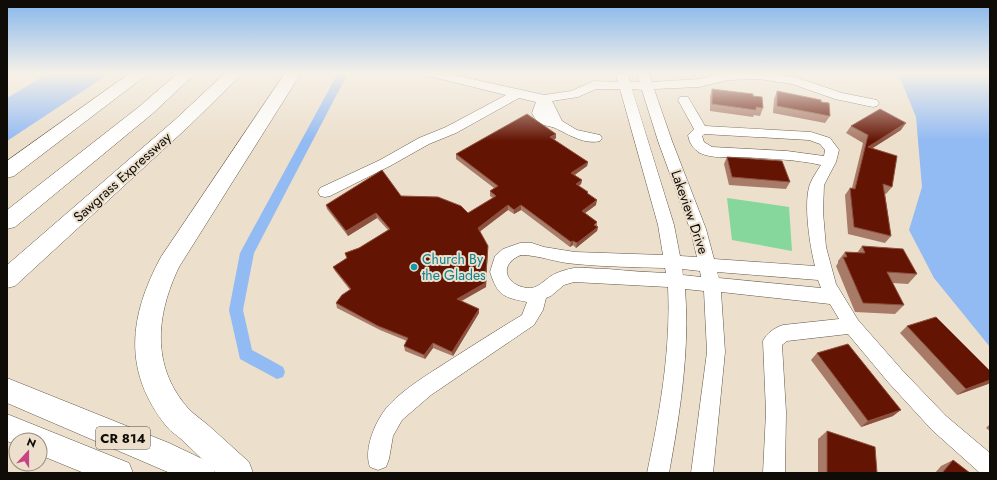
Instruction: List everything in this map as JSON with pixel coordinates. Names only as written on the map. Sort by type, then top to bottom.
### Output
[{"type":"highway","points":[[7,171],[110,95]]},
{"type":"highway","points":[[7,221],[163,95]]},
{"type":"highway","name":"Sawgrass Expressway","points":[[7,279],[184,122],[212,95]]},
{"type":"highway","points":[[238,473],[178,419],[168,407],[152,373],[147,341],[148,326],[154,295],[169,263],[278,95]]},
{"type":"main road","name":"CR 814","points":[[7,390],[159,453],[201,473]]},
{"type":"main road","name":"CR 814","points":[[7,427],[19,432]]},
{"type":"main road","name":"CR 814","points":[[48,444],[119,473]]},
{"type":"street","points":[[325,192],[385,163],[424,141],[451,130],[514,95]]},
{"type":"street","points":[[525,95],[544,99],[565,95]]},
{"type":"street","name":"Lakeview Drive","points":[[627,95],[666,225],[676,282],[678,312],[670,411],[658,473]]},
{"type":"street","name":"Lakeview Drive","points":[[650,95],[664,141],[698,229],[712,285],[716,352],[702,473]]},
{"type":"street","points":[[837,95],[873,103]]},
{"type":"street","points":[[544,99],[557,124],[573,133],[595,138]]},
{"type":"street","points":[[684,100],[700,130]]},
{"type":"street","points":[[829,162],[795,155],[710,152],[699,146],[695,135],[700,130],[811,136],[825,141],[832,150],[829,162],[817,186],[815,212],[818,247],[828,285],[852,326],[939,423],[990,467]]},
{"type":"street","points":[[825,274],[707,266],[673,262],[561,257],[532,249],[520,249],[509,253],[500,261],[498,272],[503,285],[514,292],[529,295],[538,294],[545,291],[558,280],[574,275],[712,285],[835,297]]},
{"type":"street","points":[[775,270],[781,291]]},
{"type":"street","points":[[378,459],[380,442],[384,431],[395,413],[424,388],[528,320],[534,310],[538,294]]},
{"type":"street","points":[[774,473],[776,412],[772,341],[783,333],[852,326]]},
{"type":"green space","points":[[727,198],[789,207],[792,251],[732,240]]},
{"type":"water","points":[[11,95],[76,95],[7,141],[7,98]]},
{"type":"water","points":[[907,95],[990,95],[990,347],[934,278],[909,230],[922,187],[916,117]]},
{"type":"building","points":[[712,95],[753,95],[762,97],[763,108],[756,107],[756,110],[712,104]]},
{"type":"building","points":[[777,95],[799,95],[829,103],[830,116],[777,106]]},
{"type":"building","points":[[880,109],[906,123],[868,147],[897,156],[892,187],[883,184],[891,236],[854,227],[850,188],[855,189],[868,135],[851,126]]},
{"type":"building","name":"Church By the Glades","points":[[527,114],[556,134],[550,137],[588,162],[571,173],[582,180],[576,184],[597,200],[582,211],[597,222],[594,225],[598,227],[577,243],[573,241],[571,242],[521,205],[514,210],[508,205],[478,228],[488,246],[485,283],[457,299],[479,309],[452,352],[433,343],[424,355],[404,346],[408,338],[378,326],[336,303],[342,295],[351,289],[333,267],[347,258],[345,253],[359,248],[390,229],[376,213],[346,231],[326,205],[382,170],[401,196],[438,197],[461,206],[468,213],[496,196],[490,191],[498,186],[456,154]]},
{"type":"building","points":[[727,157],[782,161],[790,182],[732,177]]},
{"type":"building","points":[[862,246],[903,249],[917,274],[887,272],[904,305],[863,303],[843,257],[847,257],[845,252],[865,253]]},
{"type":"building","points":[[936,317],[990,371],[990,380],[966,389],[907,326]]},
{"type":"building","points":[[848,344],[901,410],[868,421],[817,353]]},
{"type":"building","points":[[827,431],[875,447],[877,473],[827,473]]},
{"type":"building","points":[[953,460],[970,473],[942,473]]},
{"type":"waterway","points":[[277,372],[245,354],[236,310],[247,253],[331,95]]},
{"type":"place","name":"Church By the Glades","points":[[414,267]]}]
